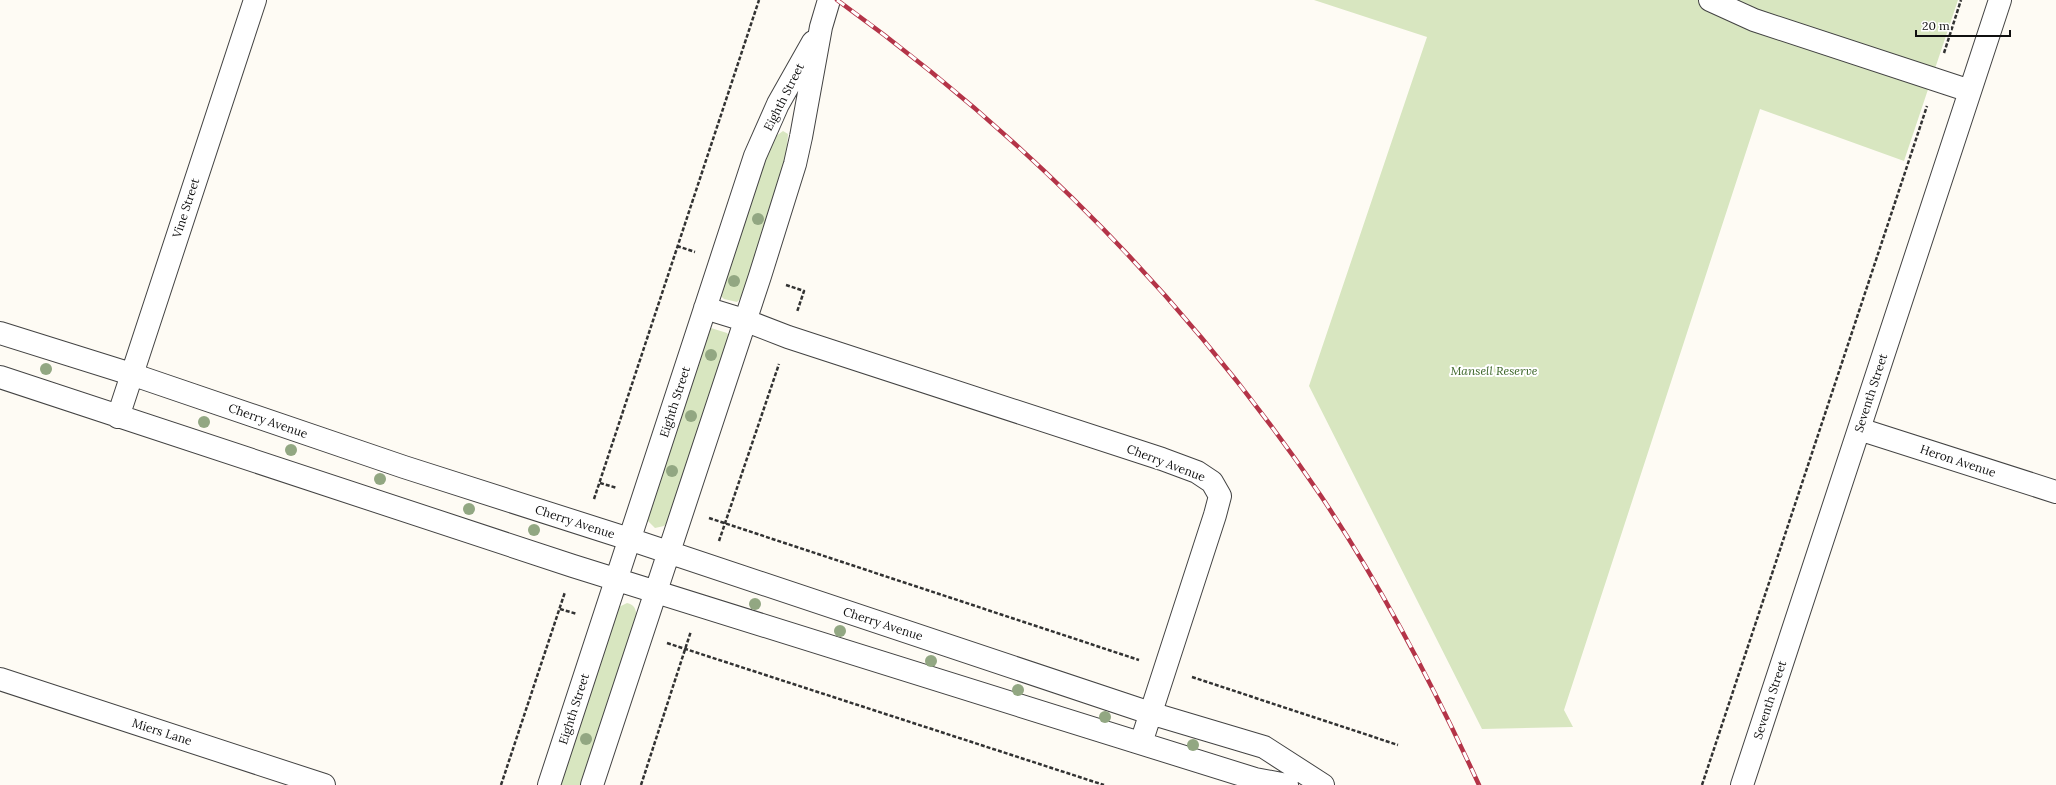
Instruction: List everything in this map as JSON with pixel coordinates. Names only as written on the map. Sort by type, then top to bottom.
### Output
[{"type":"street","name":"Vine Street","points":[[118,417],[255,0]]},
{"type":"street","name":"Eighth Street","points":[[592,785],[744,320],[760,276],[795,164],[822,27],[829,0]]},
{"type":"street","points":[[1710,0],[1754,20],[1970,91]]},
{"type":"street","name":"Seventh Street","points":[[1742,785],[2000,0]]},
{"type":"street","name":"Eighth Street","points":[[548,785],[603,623],[615,580],[644,497],[753,164],[769,123],[822,27]]},
{"type":"street","name":"Cherry Avenue","points":[[705,308],[744,320],[788,337],[1162,458],[1197,472],[1212,482],[1220,496],[1217,508],[1141,743]]},
{"type":"street","name":"Cherry Avenue","points":[[0,333],[131,374],[1150,713],[1264,747],[1323,785]]},
{"type":"street","points":[[0,378],[655,593],[1254,779],[1287,785]]},
{"type":"street","name":"Heron Avenue","points":[[1859,429],[2056,492]]},
{"type":"street","name":"Miers Lane","points":[[0,679],[324,785]]},
{"type":"path","points":[[586,526],[759,0]]},
{"type":"path","points":[[1702,785],[1961,0]]},
{"type":"path","points":[[600,483],[644,497]]},
{"type":"path","points":[[682,509],[1398,745]]},
{"type":"path","points":[[711,567],[719,541]]},
{"type":"path","points":[[501,785],[573,566]]},
{"type":"path","points":[[641,785],[699,606]]},
{"type":"path","points":[[560,609],[603,623]]},
{"type":"path","points":[[642,635],[1104,785]]},
{"type":"green space","name":"Mansell Reserve","points":[[1314,0],[1958,0],[1904,161],[1760,109],[1564,710],[1573,727],[1482,729],[1309,386],[1427,37]]},
{"type":"green space","points":[[783,131],[788,134],[786,158],[741,298],[737,302],[724,299],[721,296],[721,291],[770,146],[776,136]]},
{"type":"green space","points":[[711,328],[727,333],[729,336],[667,523],[664,526],[655,528],[648,521],[648,517],[708,331]]},
{"type":"green space","points":[[627,603],[634,607],[636,620],[582,785],[558,785],[617,608]]},
{"type":"railway","points":[[837,0],[907,52],[974,108],[1039,166],[1101,227],[1160,290],[1217,356],[1270,425],[1321,496],[1365,565],[1406,637],[1479,785]]}]
